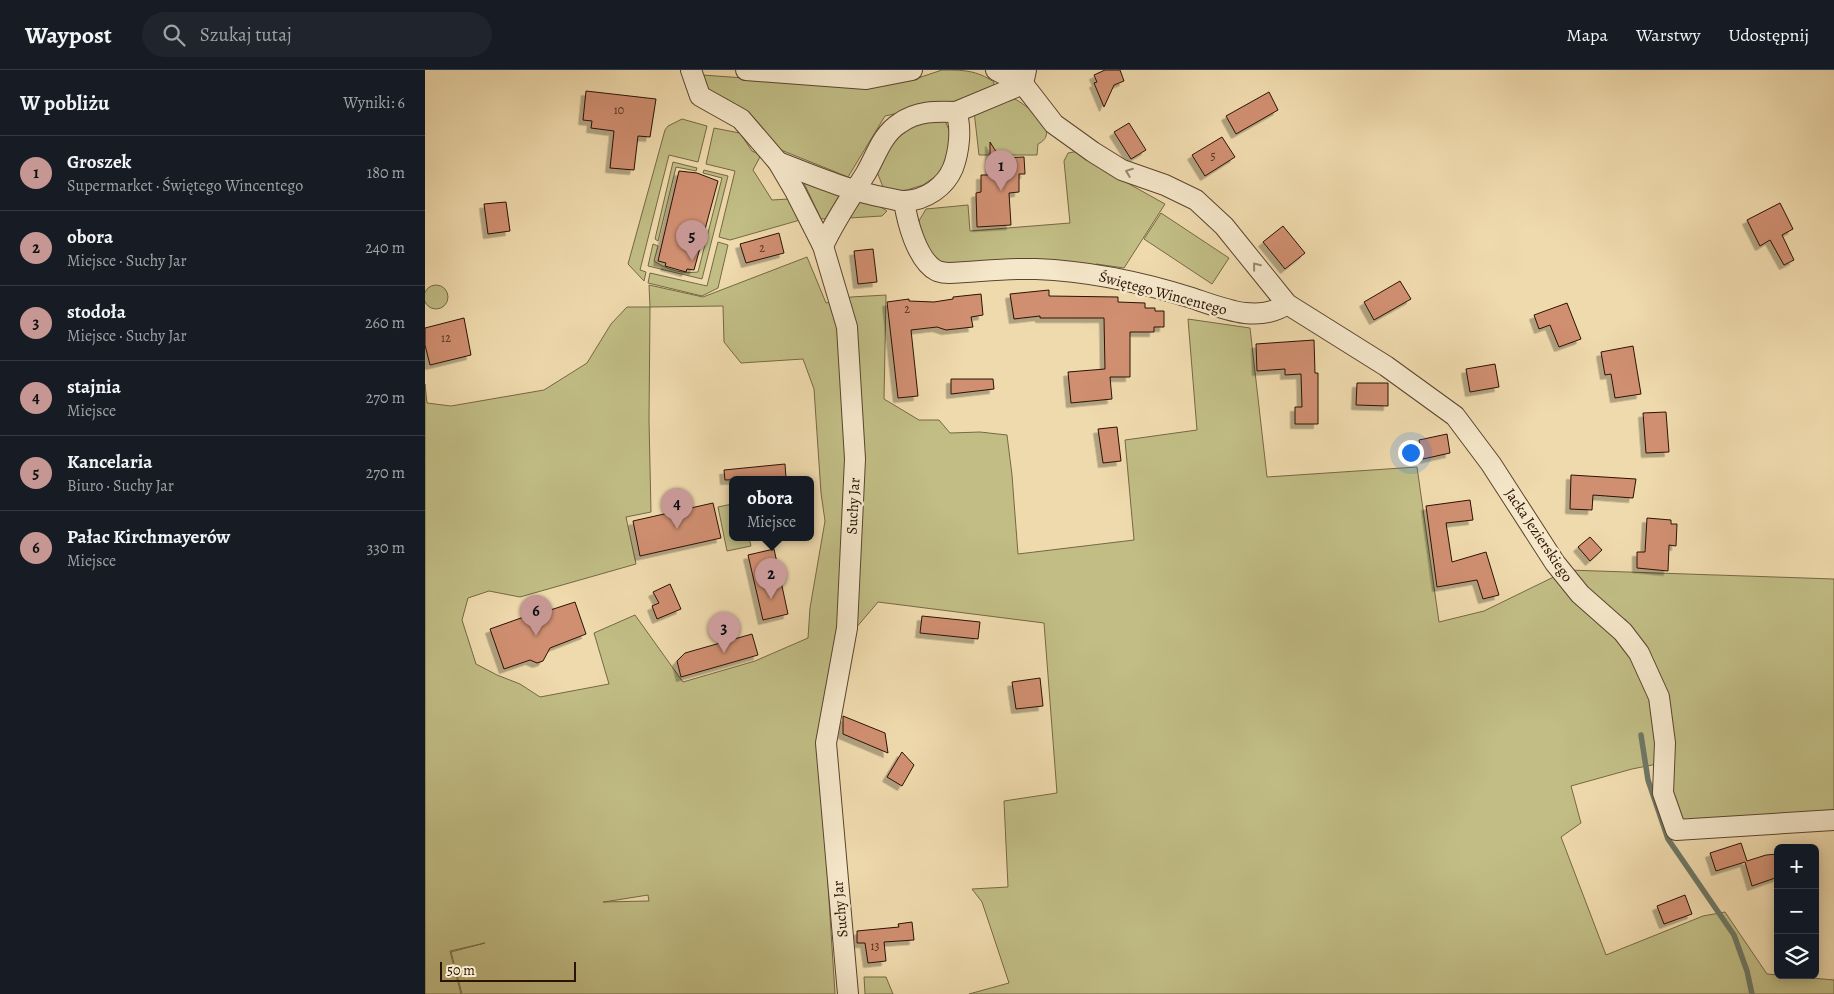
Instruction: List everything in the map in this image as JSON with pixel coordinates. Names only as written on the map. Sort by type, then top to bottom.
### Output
[{"type":"street","name":"Suchy Jar","points":[[691,70],[700,96],[741,119],[778,162],[823,246],[847,327],[855,459],[847,628],[826,743],[848,994]]},
{"type":"street","points":[[745,70],[807,72],[866,78],[912,70]]},
{"type":"street","points":[[996,70],[1025,77],[1054,124],[1093,152],[1123,170],[1165,185],[1196,200],[1224,226],[1287,304]]},
{"type":"street","points":[[823,246],[853,190],[887,134],[894,126],[915,115],[936,111],[955,112],[1025,77]]},
{"type":"street","points":[[778,162],[853,190],[904,201],[917,199],[940,187],[949,178],[957,159],[959,121],[955,112]]},
{"type":"street","name":"Świętego Wincentego","points":[[904,201],[912,237],[929,265],[938,271],[949,274],[1035,269],[1116,278],[1183,295],[1235,312],[1273,312],[1287,304]]},
{"type":"street","name":"Jacka Jezierskiego","points":[[1287,304],[1386,366],[1455,416],[1491,464],[1555,563],[1580,594],[1623,632],[1639,653],[1659,697],[1665,743],[1663,793],[1676,830],[1834,820]]},
{"type":"shaded area","points":[[942,70],[963,71],[981,75],[994,82],[993,90],[963,102],[921,108],[885,116],[848,177],[781,150],[703,88],[702,75],[858,86],[909,81]]},
{"type":"shaded area","points":[[1015,99],[1034,113],[1045,126],[1047,133],[1045,139],[1038,144],[1037,155],[979,155],[974,111]]},
{"type":"shaded area","points":[[682,119],[707,126],[698,162],[669,155],[640,270],[646,272],[644,281],[628,264],[665,130],[668,126]]},
{"type":"shaded area","points":[[915,121],[945,121],[951,134],[947,164],[936,176],[923,185],[898,191],[883,187],[877,172],[885,149]]},
{"type":"shaded area","points":[[714,128],[740,133],[752,151],[761,155],[753,170],[772,200],[789,199],[800,220],[730,240],[719,237],[735,171],[706,164]]},
{"type":"shaded area","points":[[1079,151],[1106,171],[1165,204],[1124,268],[1096,264],[1094,270],[945,267],[928,256],[916,229],[926,209],[968,205],[970,231],[1070,223],[1064,161],[1068,153]]},
{"type":"shaded area","points":[[673,162],[697,168],[696,171],[676,167],[658,241],[655,239]]},
{"type":"shaded area","points":[[704,170],[728,176],[702,279],[648,266],[653,244],[658,246],[654,261],[675,271],[698,272],[722,178],[703,173]]},
{"type":"shaded area","points":[[802,179],[843,195],[830,218],[821,219]]},
{"type":"shaded area","points":[[859,200],[876,204],[887,211],[882,216],[849,218]]},
{"type":"shaded area","points":[[1161,213],[1229,258],[1212,284],[1144,239]]},
{"type":"shaded area","points":[[718,242],[728,245],[718,288],[702,296],[648,283],[650,273],[707,286]]},
{"type":"shaded area","points":[[807,257],[826,303],[851,297],[886,295],[884,399],[919,420],[939,420],[950,433],[980,432],[1007,435],[1018,554],[1134,540],[1125,440],[1197,430],[1188,319],[1250,328],[1267,477],[1417,467],[1439,622],[1484,611],[1568,570],[1834,579],[1834,815],[1680,826],[1671,793],[1673,733],[1663,683],[1626,620],[1608,612],[1578,586],[1571,592],[1610,628],[1637,661],[1654,698],[1659,738],[1657,764],[1571,786],[1581,823],[1561,837],[1606,955],[1703,916],[1725,912],[1767,974],[1774,975],[1774,979],[1834,980],[1834,994],[969,994],[1009,983],[982,902],[972,889],[1008,887],[1004,801],[1057,793],[1044,623],[878,602],[855,629],[843,647],[827,683],[825,723],[828,742],[820,760],[835,994],[462,994],[451,952],[485,943],[450,951],[461,994],[425,994],[425,384],[427,403],[451,406],[544,390],[587,363],[611,324],[627,307],[650,307],[649,285],[703,297]],"holes":[[[648,895],[649,901],[604,902]]]},
{"type":"shaded area","points":[[436,285],[441,286],[447,292],[447,302],[441,308],[436,309],[431,308],[425,302],[424,297],[425,292],[431,286]]},
{"type":"shaded area","points":[[729,505],[729,541],[750,541],[751,546],[727,551],[718,507]]},
{"type":"shaded area","points":[[864,977],[886,977],[893,994],[865,994]]},
{"type":"building","points":[[1105,70],[1120,70],[1124,81],[1114,85],[1104,107],[1094,83],[1097,82],[1094,75]]},
{"type":"building","points":[[586,91],[656,99],[650,137],[638,136],[634,170],[610,168],[614,131],[591,128],[592,121],[583,120]]},
{"type":"building","points":[[1269,92],[1278,110],[1236,134],[1226,116]]},
{"type":"building","points":[[1129,123],[1146,150],[1131,159],[1114,132]]},
{"type":"building","points":[[1222,137],[1235,157],[1205,176],[1192,155]]},
{"type":"building","points":[[990,142],[1000,158],[1024,157],[1025,174],[1019,174],[1019,192],[1009,193],[1011,225],[977,227],[976,193],[981,192],[981,175],[990,175]]},
{"type":"building","points":[[679,171],[697,173],[718,181],[694,270],[687,269],[686,272],[665,266],[666,263],[658,261]]},
{"type":"building","points":[[506,202],[510,231],[488,234],[484,204]]},
{"type":"building","points":[[1780,203],[1793,229],[1782,235],[1794,260],[1784,265],[1770,240],[1760,246],[1747,220]]},
{"type":"building","points":[[1283,226],[1305,253],[1285,269],[1263,242]]},
{"type":"building","points":[[779,233],[784,253],[746,263],[740,244]]},
{"type":"building","points":[[873,249],[877,282],[858,284],[854,251]]},
{"type":"building","points":[[1400,281],[1411,299],[1374,320],[1364,302]]},
{"type":"building","points":[[1049,290],[1049,296],[1118,297],[1118,302],[1145,303],[1145,308],[1155,308],[1155,311],[1164,311],[1164,327],[1154,327],[1154,332],[1130,332],[1130,377],[1110,377],[1112,399],[1071,403],[1068,372],[1105,369],[1104,318],[1040,318],[1040,316],[1014,319],[1010,294]]},
{"type":"building","points":[[981,294],[983,315],[971,317],[973,327],[946,330],[937,327],[911,330],[918,396],[898,398],[887,302],[909,299],[909,301],[934,302],[953,299],[953,297]]},
{"type":"building","points":[[1567,303],[1581,339],[1559,347],[1550,325],[1539,329],[1534,315]]},
{"type":"building","points":[[464,318],[471,355],[430,365],[425,345],[425,328]]},
{"type":"building","points":[[1314,340],[1315,373],[1318,373],[1318,424],[1295,424],[1295,407],[1302,407],[1301,374],[1285,375],[1285,369],[1257,371],[1256,344]]},
{"type":"building","points":[[1633,346],[1641,394],[1615,398],[1611,374],[1605,375],[1601,352]]},
{"type":"building","points":[[1495,364],[1499,387],[1470,392],[1466,369]]},
{"type":"building","points":[[951,379],[993,379],[994,389],[951,394]]},
{"type":"building","points":[[1357,383],[1388,383],[1388,406],[1356,405]]},
{"type":"building","points":[[1666,412],[1669,452],[1646,453],[1643,413]]},
{"type":"building","points":[[1117,427],[1121,461],[1103,463],[1098,429]]},
{"type":"building","points":[[1447,434],[1450,453],[1423,459],[1419,440]]},
{"type":"building","points":[[785,464],[786,476],[729,476],[729,480],[725,480],[724,470]]},
{"type":"building","points":[[1571,475],[1636,479],[1633,498],[1593,495],[1592,510],[1570,509]]},
{"type":"building","points":[[1470,500],[1473,520],[1446,523],[1452,562],[1486,552],[1499,595],[1483,599],[1477,580],[1437,587],[1426,506]]},
{"type":"building","points":[[713,503],[721,538],[640,556],[633,521]]},
{"type":"building","points":[[1647,518],[1671,520],[1671,524],[1677,524],[1676,546],[1669,545],[1668,571],[1637,568],[1637,552],[1645,552]]},
{"type":"building","points":[[1590,537],[1602,550],[1590,561],[1578,547]]},
{"type":"building","points":[[774,549],[788,614],[763,620],[748,555]]},
{"type":"building","points":[[670,584],[681,609],[657,619],[652,606],[659,603],[653,592]]},
{"type":"building","points":[[575,602],[586,634],[550,648],[543,661],[537,663],[530,660],[504,669],[490,629],[538,612],[538,614]]},
{"type":"building","points":[[922,616],[980,622],[978,639],[920,633]]},
{"type":"building","points":[[752,634],[758,655],[681,677],[677,661],[685,653]]},
{"type":"building","points":[[1040,678],[1043,706],[1016,709],[1012,682]]},
{"type":"building","points":[[843,716],[885,733],[888,753],[843,734]]},
{"type":"building","points":[[902,752],[914,765],[902,786],[887,777]]},
{"type":"building","points":[[1741,843],[1747,861],[1774,854],[1774,878],[1752,886],[1745,862],[1716,871],[1710,853]]},
{"type":"building","points":[[1685,895],[1692,914],[1664,924],[1657,906]]},
{"type":"building","points":[[912,922],[914,940],[884,942],[886,961],[868,963],[865,943],[857,943],[857,931],[899,927],[898,924]]},
{"type":"waterway","points":[[1641,735],[1648,780],[1668,839],[1734,935],[1747,971],[1752,994]]},
{"type":"place","name":"Groszek","points":[[1001,191]]},
{"type":"place","name":"Kancelaria","points":[[692,261]]},
{"type":"place","name":"stajnia","points":[[677,529]]},
{"type":"place","name":"obora","points":[[771,599]]},
{"type":"place","name":"Pałac Kirchmayerów","points":[[536,636]]},
{"type":"place","name":"stodoła","points":[[724,653]]}]
